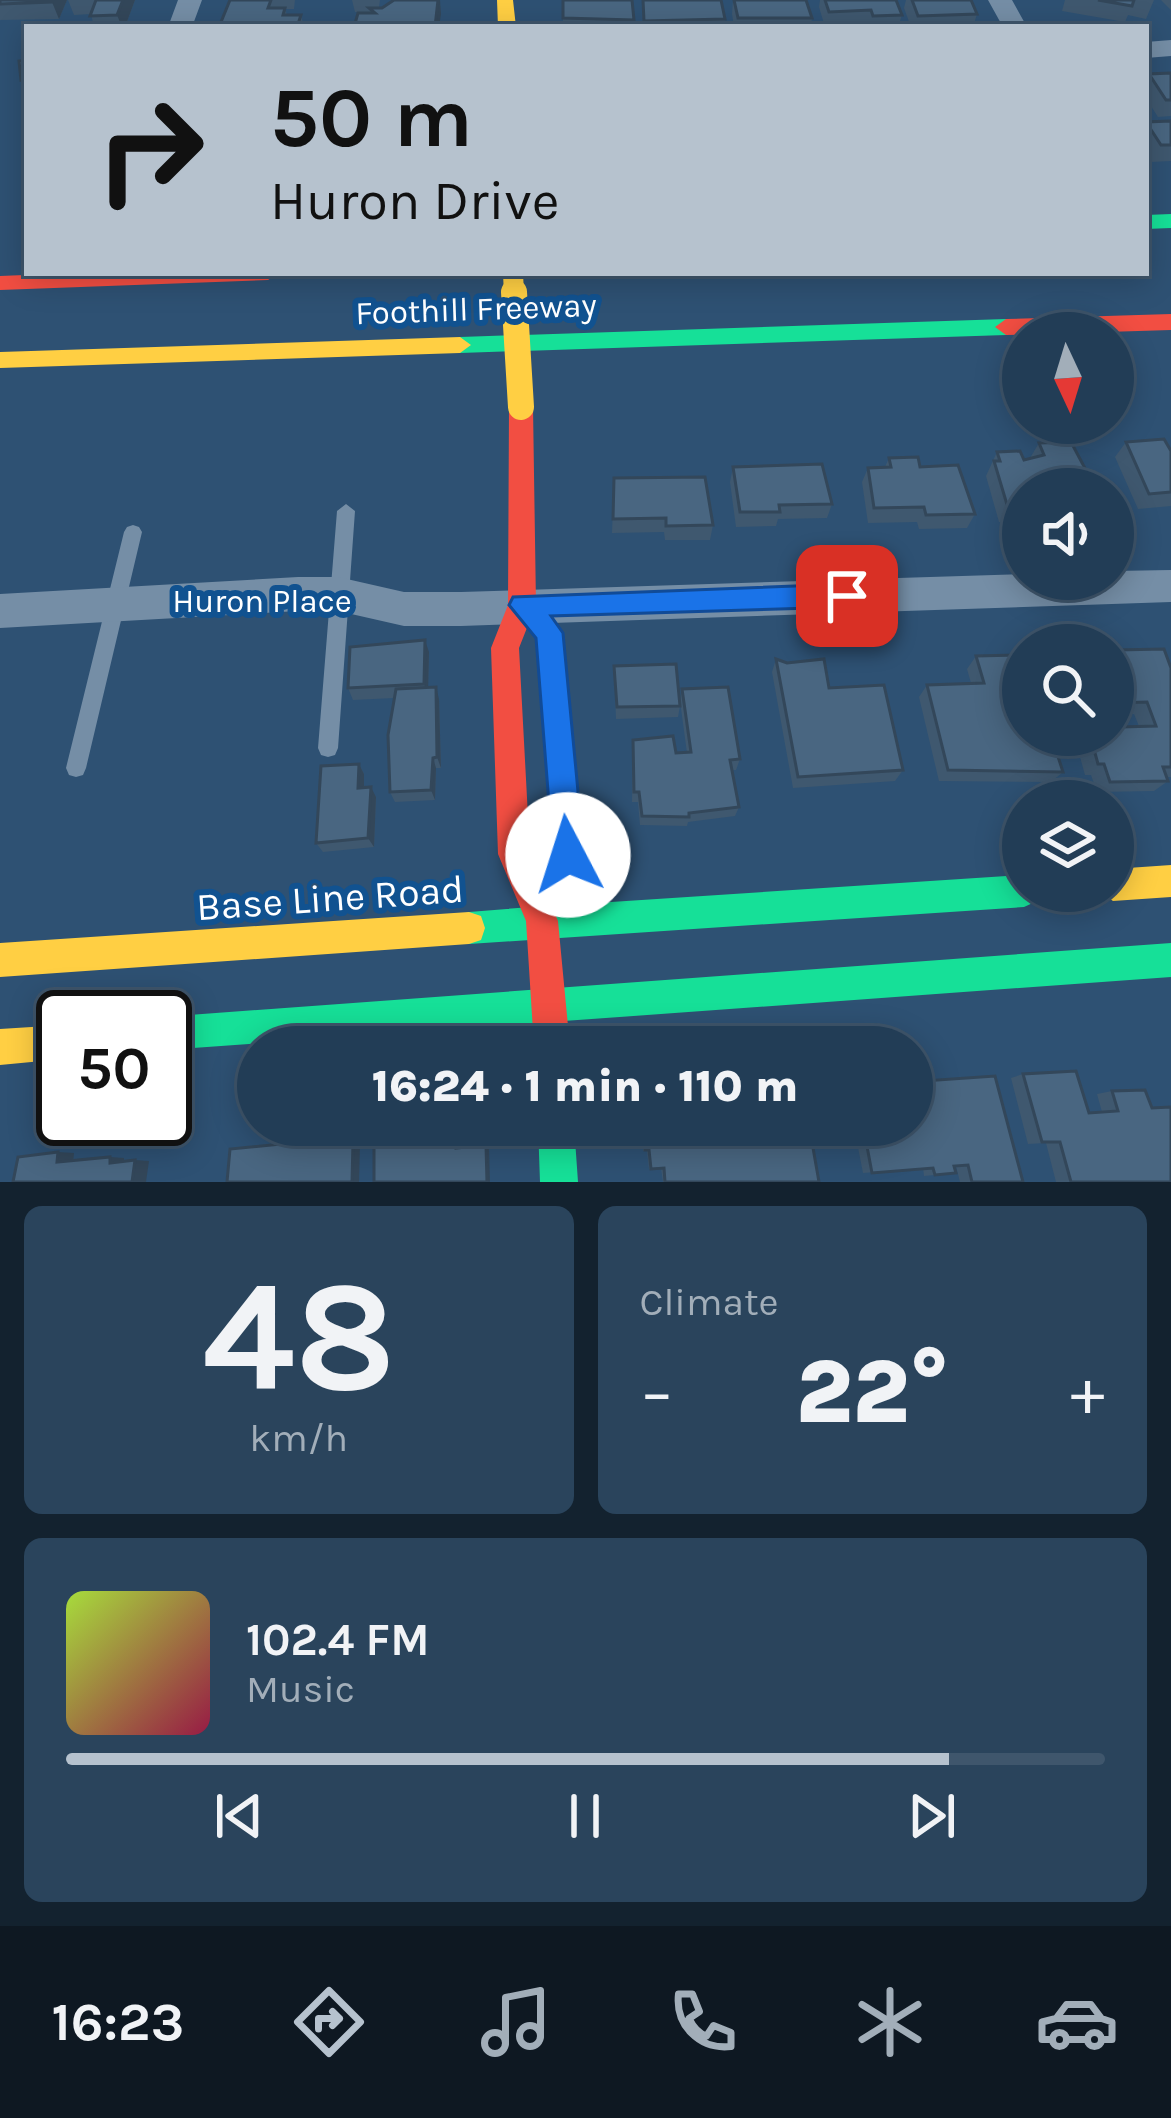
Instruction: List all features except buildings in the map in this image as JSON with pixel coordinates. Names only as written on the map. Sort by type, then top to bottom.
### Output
[{"type":"main road","points":[[0,284],[195,276]]},
{"type":"main road","points":[[513,276],[521,407],[523,605],[505,648],[514,854],[542,921],[551,1026]]},
{"type":"main road","points":[[0,334],[1171,297]]},
{"type":"main road","name":"Foothill Freeway","points":[[0,360],[1171,322]]},
{"type":"main road","points":[[523,605],[549,633],[568,855],[542,921]]},
{"type":"main road","points":[[1134,884],[1171,881]]},
{"type":"main road","name":"Base Line Road","points":[[0,960],[1002,892]]},
{"type":"main road","points":[[192,1032],[1171,960]]},
{"type":"main road","points":[[0,1047],[36,1044]]},
{"type":"main road","points":[[557,1146],[559,1182]]},
{"type":"street","name":"Huron Place","points":[[0,610],[338,594],[404,609],[1171,586]]},
{"type":"lane","points":[[328,748],[346,511]]},
{"type":"lane","points":[[76,768],[133,532]]},
{"type":"traffic: fast","points":[[1149,222],[1171,221]]},
{"type":"traffic: fast","points":[[460,345],[1002,327]]},
{"type":"traffic: fast","points":[[522,605],[549,633],[569,855],[542,921]]},
{"type":"traffic: fast","points":[[469,928],[1002,892]]},
{"type":"traffic: fast","points":[[192,1031],[1171,960]]},
{"type":"traffic: fast","points":[[557,1146],[559,1182]]},
{"type":"traffic: slow","points":[[505,0],[507,24]]},
{"type":"traffic: slow","points":[[513,276],[521,407]]},
{"type":"traffic: slow","points":[[0,360],[460,345]]},
{"type":"traffic: slow","points":[[1134,884],[1171,881]]},
{"type":"traffic: slow","points":[[0,960],[469,928]]},
{"type":"traffic: slow","points":[[0,1047],[36,1044]]},
{"type":"traffic: jam","points":[[0,283],[188,276]]},
{"type":"traffic: jam","points":[[1134,323],[1171,322]]},
{"type":"traffic: jam","points":[[521,407],[522,605],[505,648],[514,854],[542,921],[550,1026]]},
{"type":"route","points":[[568,855],[549,633],[523,605],[847,596]]}]
